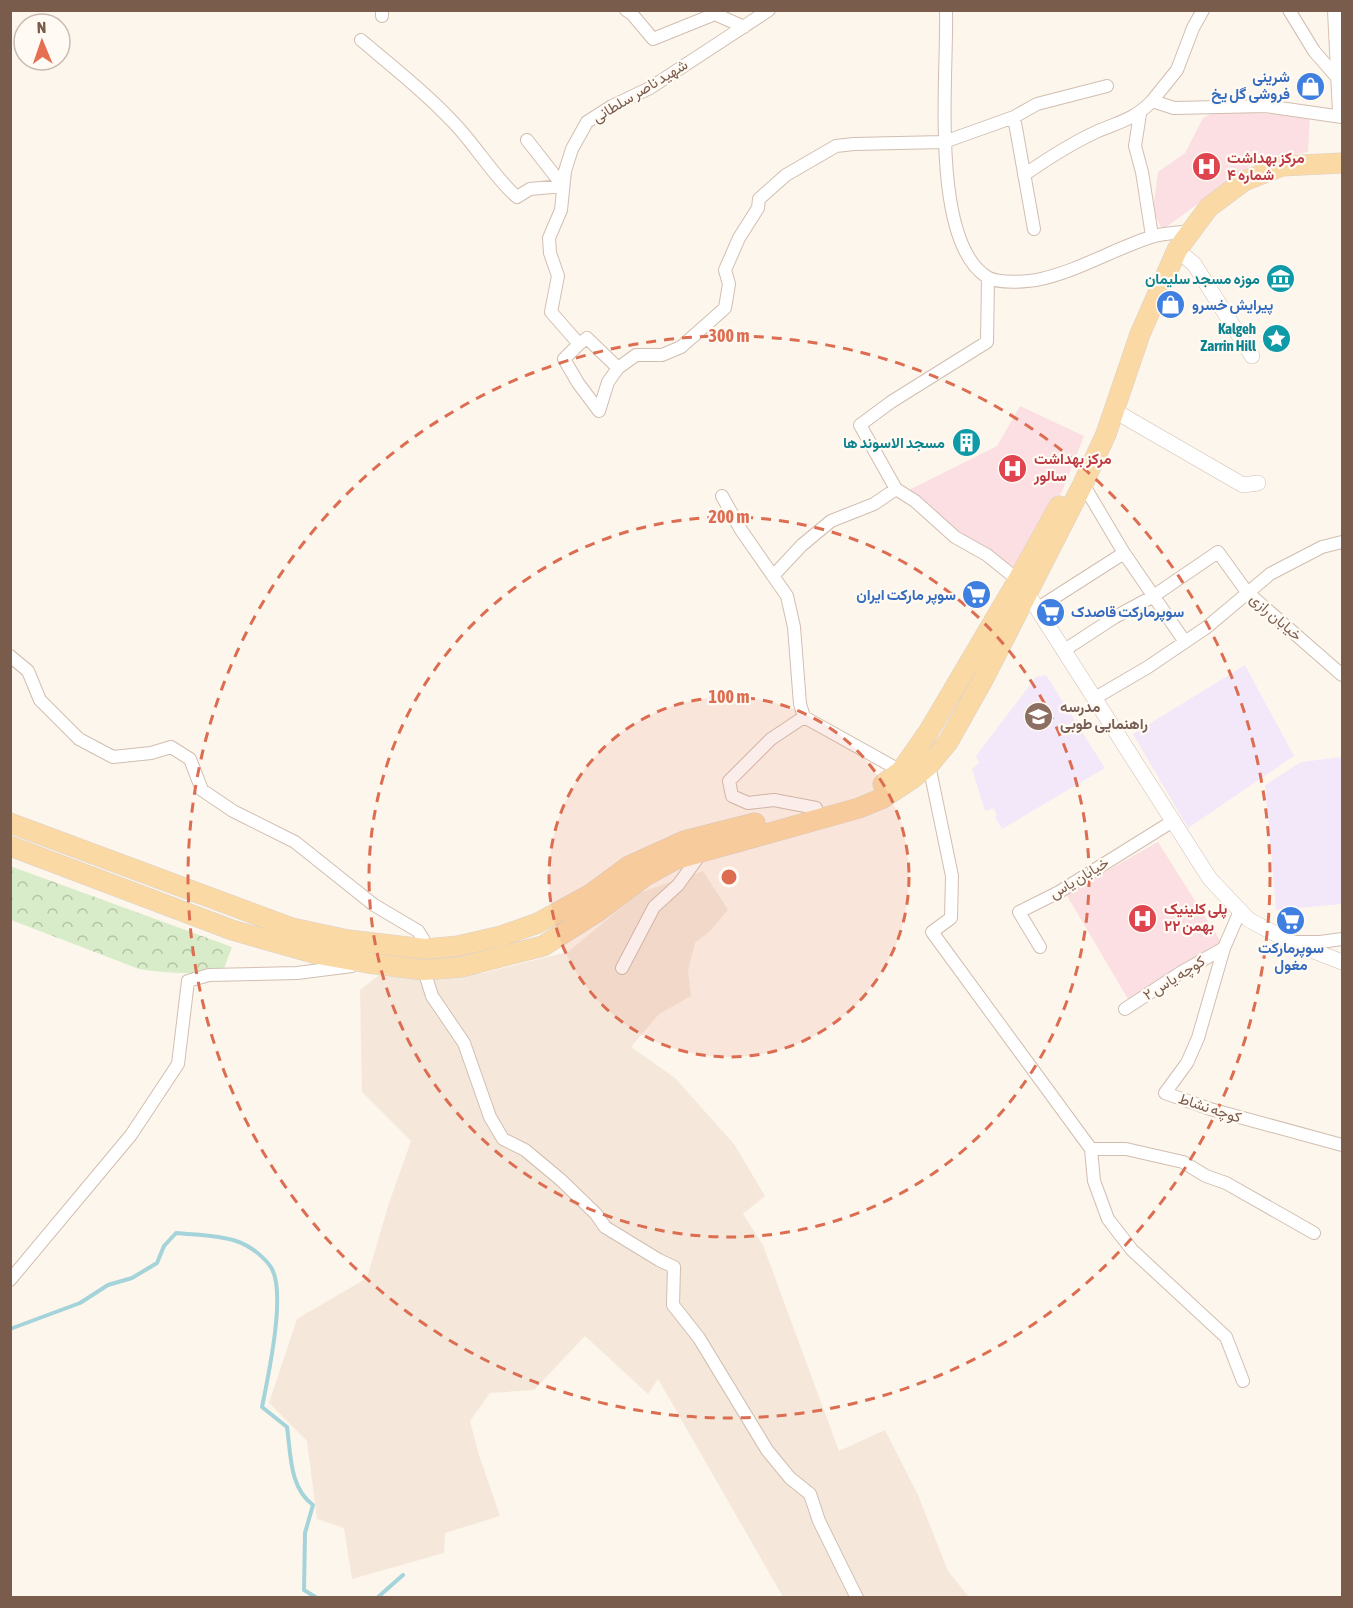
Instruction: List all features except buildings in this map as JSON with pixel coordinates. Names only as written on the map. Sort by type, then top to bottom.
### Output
[{"type":"main road","points":[[1337,10],[1342,112]]},
{"type":"main road","points":[[10,823],[292,928],[348,940],[425,949],[458,946],[501,936],[538,923],[591,894],[629,866],[684,841],[824,809],[859,808],[883,798],[929,765],[948,742],[984,678],[1106,434],[1140,334],[1177,250],[1209,207],[1244,182],[1282,166],[1342,163]]},
{"type":"main road","points":[[10,846],[232,930],[313,953],[424,970],[461,967],[543,946],[597,912],[645,876],[675,859],[824,809],[878,788],[901,771],[1028,594],[1060,503],[1097,428],[1113,410]]},
{"type":"main road","points":[[929,730],[948,742]]},
{"type":"main road","points":[[424,970],[425,949]]},
{"type":"street","points":[[626,10],[653,39],[715,14],[744,27]]},
{"type":"street","name":"شهید ناصر سلطانی","points":[[579,344],[551,312],[558,276],[550,253],[549,238],[561,210],[565,171],[572,149],[587,122],[612,106],[650,88],[769,10]]},
{"type":"street","points":[[946,10],[944,142],[949,189],[957,232],[973,263],[988,278],[1010,282],[1042,279],[1095,262],[1152,236],[1191,231]]},
{"type":"street","points":[[1024,175],[1053,155],[1085,138],[1140,114],[1177,70],[1193,28],[1203,10]]},
{"type":"street","points":[[1289,10],[1314,51],[1341,82]]},
{"type":"street","points":[[361,40],[454,122],[503,184],[517,197],[530,189],[563,186]]},
{"type":"street","points":[[618,368],[586,338],[564,359],[599,411],[608,382],[618,368],[636,355],[662,356],[681,347],[725,308],[729,284],[725,270],[758,208],[759,199],[786,175],[836,146],[944,142],[1014,117],[1037,104],[1107,86]]},
{"type":"street","points":[[1152,101],[1174,108],[1225,105],[1266,106],[1342,117]]},
{"type":"street","points":[[1140,114],[1135,146],[1142,172],[1152,236]]},
{"type":"street","points":[[1014,117],[1034,229]]},
{"type":"street","points":[[527,140],[563,186]]},
{"type":"street","points":[[1177,250],[1194,264],[1251,356]]},
{"type":"street","points":[[988,278],[987,342],[891,402],[860,425],[896,489],[915,501],[955,537],[987,555],[1028,594],[1210,879],[1249,920],[1291,942],[1342,962]]},
{"type":"street","points":[[1113,410],[1243,485],[1258,483]]},
{"type":"street","points":[[1083,484],[1152,597],[1185,642]]},
{"type":"street","points":[[773,576],[802,545],[831,521],[874,504],[896,489]]},
{"type":"street","points":[[722,496],[741,530],[787,596],[794,627],[800,704],[804,717],[901,771]]},
{"type":"street","points":[[1095,698],[1148,667],[1207,627],[1270,574],[1322,547],[1342,542]]},
{"type":"street","name":"خیابان رازی","points":[[1152,597],[1218,552],[1247,592],[1342,675]]},
{"type":"street","points":[[1028,594],[1124,553]]},
{"type":"street","points":[[1063,651],[1115,617],[1152,597]]},
{"type":"street","points":[[10,656],[28,671],[40,700],[79,739],[112,757],[151,753],[171,747],[190,759],[202,790],[233,811],[295,842],[365,899],[417,931],[423,939],[425,949]]},
{"type":"street","points":[[804,717],[771,739],[729,781],[732,796],[748,803],[774,800],[824,809]]},
{"type":"street","points":[[929,765],[952,876],[951,918],[932,932],[1091,1149],[1094,1181],[1108,1219],[1132,1250],[1226,1337],[1243,1381]]},
{"type":"street","name":"خیابان یاس","points":[[1040,947],[1019,912],[1059,892],[1173,821]]},
{"type":"street","points":[[622,968],[654,907],[678,885],[703,851]]},
{"type":"street","name":"کوچه نشاط","points":[[1240,911],[1224,948],[1198,1038],[1187,1063],[1165,1093],[1210,1109],[1342,1145]]},
{"type":"street","points":[[1291,942],[1342,939]]},
{"type":"street","name":"کوچه یاس ۲","points":[[1125,1009],[1202,959],[1224,948]]},
{"type":"street","points":[[10,1280],[131,1135],[178,1064],[188,981],[209,975],[297,973],[368,963]]},
{"type":"street","points":[[424,970],[432,996],[464,1043],[490,1117],[503,1139],[525,1150],[561,1180],[596,1214],[605,1227],[674,1267],[673,1305],[699,1338],[766,1449],[790,1478],[810,1494],[819,1521],[857,1598]]},
{"type":"street","points":[[1091,1149],[1126,1149],[1183,1162],[1206,1176],[1226,1183],[1314,1233]]},
{"type":"shaded area","name":"مرکز بهداشت شماره ۴","points":[[1216,111],[1310,116],[1308,152],[1254,163],[1162,230],[1153,210],[1158,172],[1185,153],[1203,118]]},
{"type":"shaded area","name":"مرکز بهداشت سالور","points":[[1020,406],[1084,436],[1063,489],[1018,569],[959,537],[907,491],[997,446]]},
{"type":"shaded area","points":[[1245,665],[1294,756],[1188,828],[1133,734]]},
{"type":"shaded area","name":"مدرسه راهنمایی طوبی","points":[[1046,675],[1105,768],[1002,829],[995,817],[997,815],[994,808],[985,811],[972,769],[979,763],[976,756],[1036,677]]},
{"type":"shaded area","points":[[1342,757],[1342,904],[1276,910],[1265,785],[1301,762]]},
{"type":"shaded area","name":"پلی کلینیک ۲۲ بهمن","points":[[1158,842],[1221,942],[1128,999],[1066,894]]},
{"type":"shaded area","points":[[703,871],[728,910],[711,930],[695,943],[688,970],[691,996],[659,1014],[631,1047],[675,1078],[734,1144],[765,1196],[743,1214],[763,1245],[839,1451],[885,1430],[918,1495],[948,1571],[969,1597],[783,1597],[658,1379],[648,1394],[585,1336],[534,1390],[490,1393],[470,1421],[500,1516],[445,1533],[444,1553],[352,1579],[344,1528],[317,1519],[307,1441],[269,1403],[297,1319],[367,1278],[389,1203],[411,1141],[362,1092],[360,990],[383,972],[483,973],[568,952],[639,893]]},
{"type":"green space","points":[[10,866],[232,947],[223,971],[181,973],[139,969],[11,920]]},
{"type":"waterway","points":[[10,1329],[80,1303],[108,1285],[132,1278],[157,1263],[164,1246],[176,1233],[229,1239],[246,1245],[261,1256],[272,1269],[276,1281],[277,1297],[275,1336],[262,1407],[287,1427],[295,1480],[305,1498],[313,1505],[305,1533],[304,1590],[317,1598]]},
{"type":"waterway","points":[[377,1598],[403,1575]]},
{"type":"place","name":"شرینی فروشی گل یخ","points":[[1311,86]]},
{"type":"place","name":"مرکز بهداشت شماره ۴","points":[[1206,167]]},
{"type":"place","name":"موزه مسجد سلیمان","points":[[1281,279]]},
{"type":"place","name":"پیرایش خسرو","points":[[1171,305]]},
{"type":"place","name":"Kalgeh Zarrin Hill","points":[[1277,338]]},
{"type":"place","name":"مسجد الاسوند ها","points":[[966,443]]},
{"type":"place","name":"مرکز بهداشت سالور","points":[[1013,468]]},
{"type":"place","name":"سوپر مارکت ایران","points":[[977,595]]},
{"type":"place","name":"سوپرمارکت قاصدک","points":[[1050,612]]},
{"type":"place","name":"مدرسه راهنمایی طوبی","points":[[1039,716]]},
{"type":"place","name":"پلی کلینیک ۲۲ بهمن","points":[[1143,918]]},
{"type":"place","name":"سوپرمارکت مغول","points":[[1291,921]]}]
